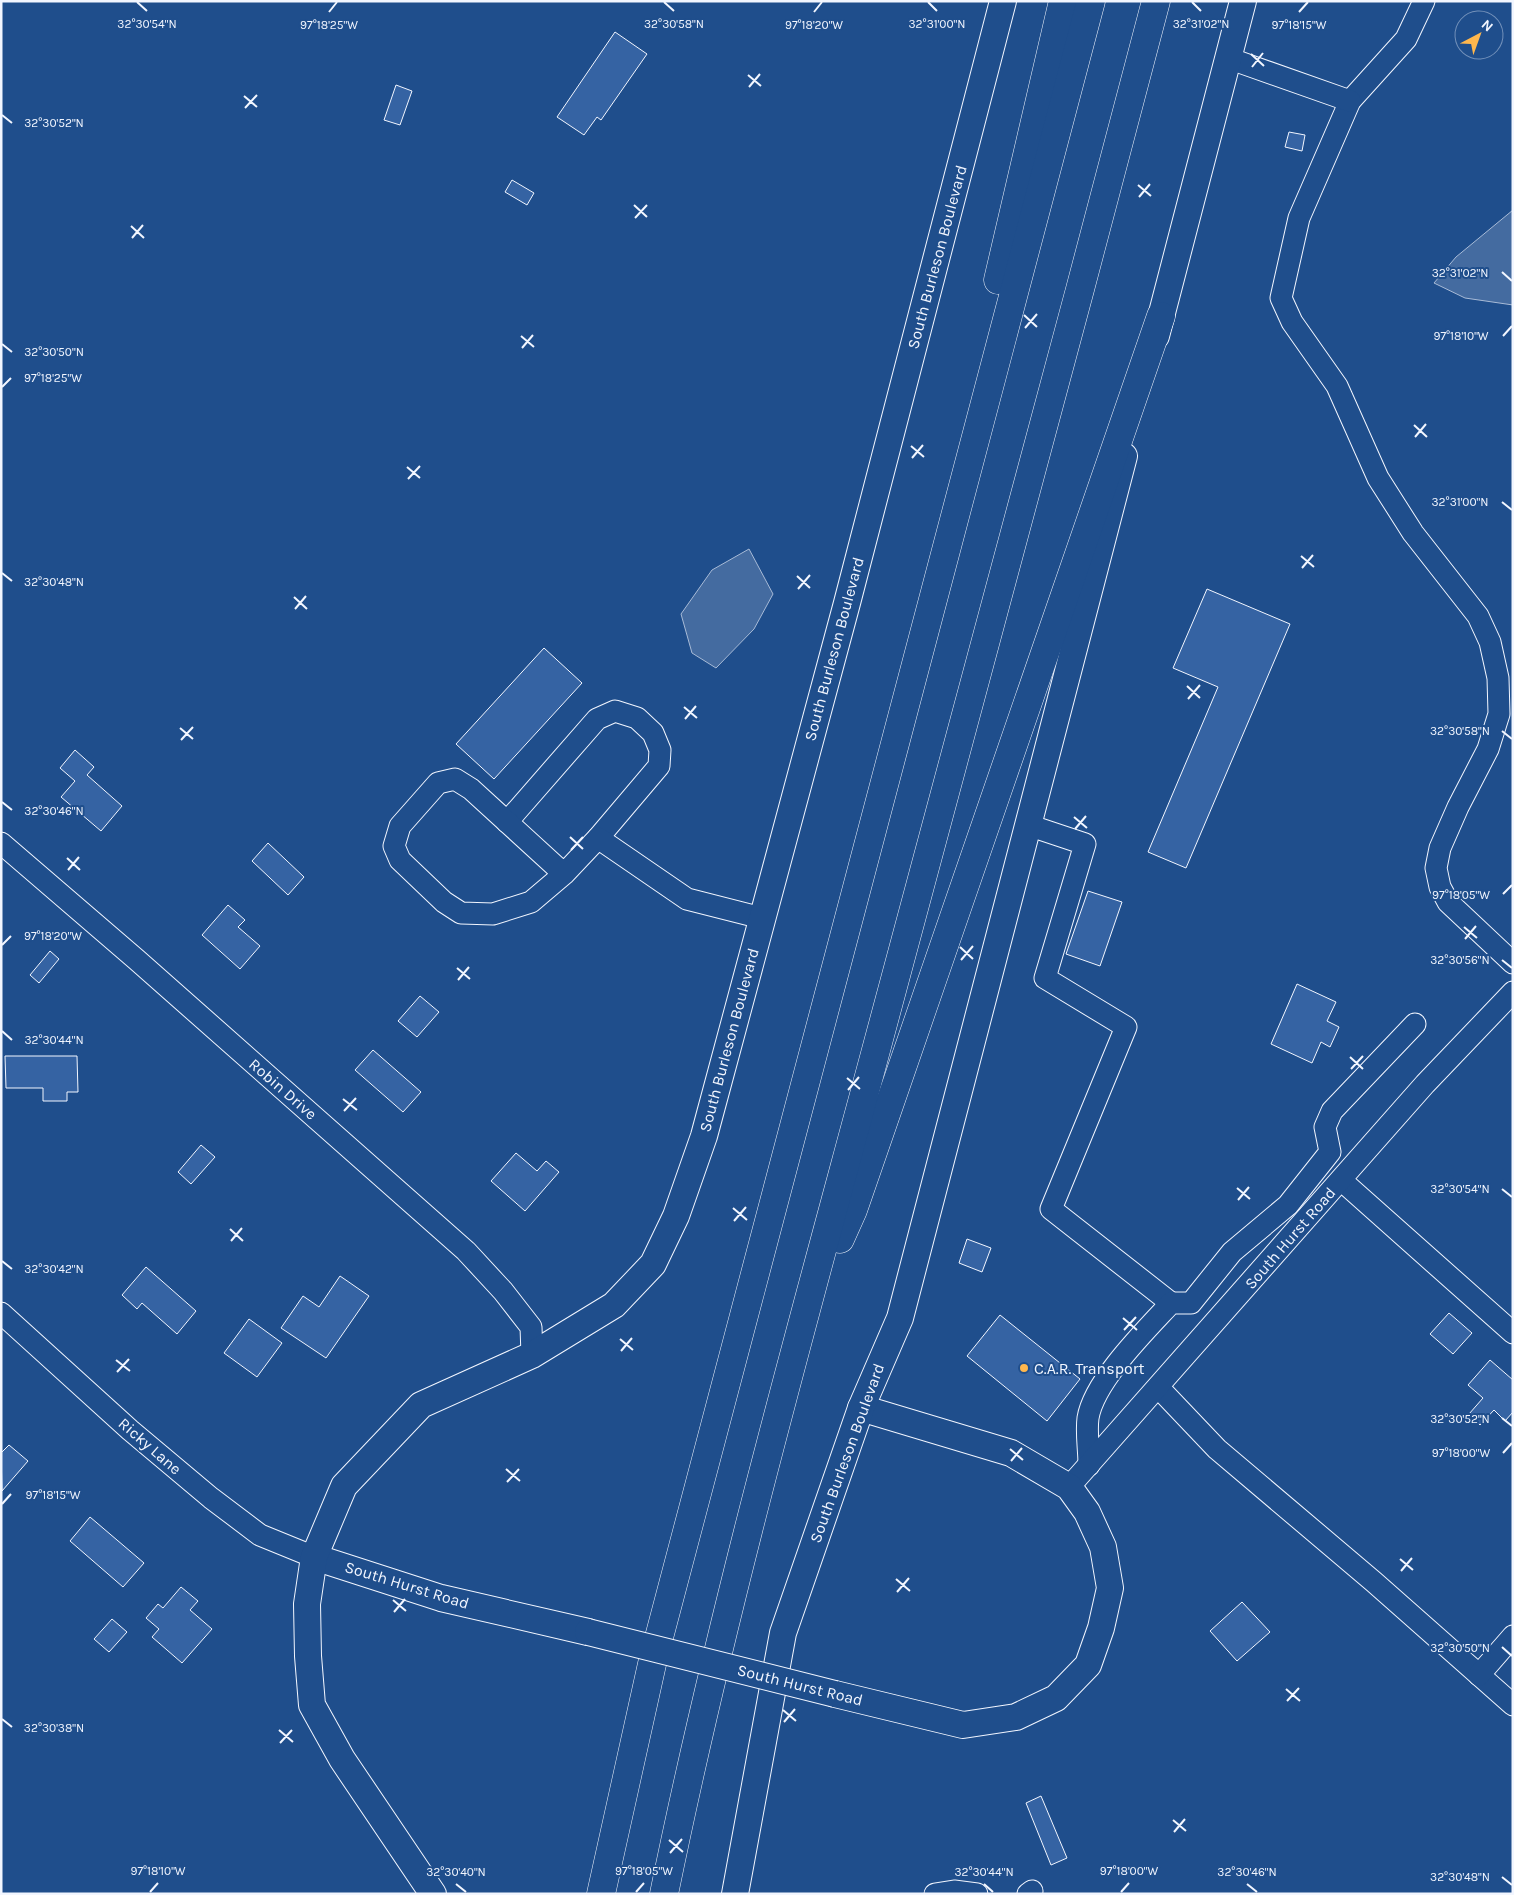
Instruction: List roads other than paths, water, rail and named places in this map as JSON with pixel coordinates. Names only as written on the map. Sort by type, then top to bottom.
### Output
[{"type":"highway","points":[[998,347],[997,283],[1063,1]]},
{"type":"highway","points":[[601,1894],[652,1664],[998,347],[1091,1]]},
{"type":"highway","points":[[664,1894],[694,1748],[798,1340],[1053,395],[1156,1]]},
{"type":"highway","points":[[798,1340],[853,1210],[1161,316]]},
{"type":"main road","name":"South Burleson Boulevard","points":[[433,1894],[342,1759],[312,1705],[308,1656],[307,1604],[314,1557],[344,1486],[421,1405],[532,1355],[614,1305],[653,1264],[676,1216],[704,1136],[1003,1]]},
{"type":"main road","name":"South Burleson Boulevard","points":[[741,1891],[783,1633],[861,1408],[900,1318],[1243,1]]},
{"type":"main road","name":"South Hurst Road","points":[[314,1557],[441,1598],[588,1632],[963,1725],[1016,1717],[1056,1698],[1088,1665],[1101,1628],[1110,1588],[1102,1547],[1087,1512],[1069,1487],[1011,1453],[861,1408]]},
{"type":"street","points":[[1424,1],[1406,39],[1350,102],[1300,218],[1281,298],[1292,322],[1337,386],[1378,478],[1413,534],[1478,616],[1490,642],[1498,678],[1498,714],[1488,749],[1458,807],[1440,848],[1436,868],[1440,887],[1448,902],[1513,963]]},
{"type":"street","points":[[1228,58],[1350,102]]},
{"type":"street","points":[[507,822],[597,719],[615,711],[637,718],[653,733],[660,750],[659,766],[598,838],[564,874],[531,902],[493,914],[461,913],[444,902],[400,860],[394,846],[400,826],[438,783],[455,780],[471,789],[507,822],[564,874]]},
{"type":"street","points":[[1028,824],[1085,844],[1044,978],[1126,1027],[1051,1209],[1171,1302],[1191,1302],[1232,1252],[1288,1205],[1330,1152],[1325,1127],[1332,1111],[1415,1024]]},
{"type":"street","points":[[598,838],[687,899],[762,918]]},
{"type":"street","name":"Robin Drive","points":[[1,843],[137,960],[466,1251],[503,1291],[531,1327],[532,1355]]},
{"type":"street","name":"South Hurst Road","points":[[1069,1487],[1425,1084],[1513,992]]},
{"type":"street","points":[[1342,1180],[1513,1333]]},
{"type":"street","points":[[1089,1465],[1088,1418],[1098,1393],[1127,1351],[1171,1302]]},
{"type":"street","name":"Ricky Lane","points":[[1,1313],[130,1430],[211,1498],[260,1535],[314,1557]]},
{"type":"street","points":[[1158,1387],[1217,1449],[1374,1582],[1513,1705]]},
{"type":"street","points":[[1478,1675],[1513,1636]]},
{"type":"street","points":[[935,1894],[954,1891],[977,1894]]},
{"type":"water","points":[[1513,210],[1513,305],[1465,298],[1434,283],[1456,257]]},
{"type":"water","points":[[749,549],[773,594],[754,629],[716,668],[692,653],[681,614],[712,570]]},
{"type":"place","name":"C.A.R. Transport","points":[[1024,1368]]}]
